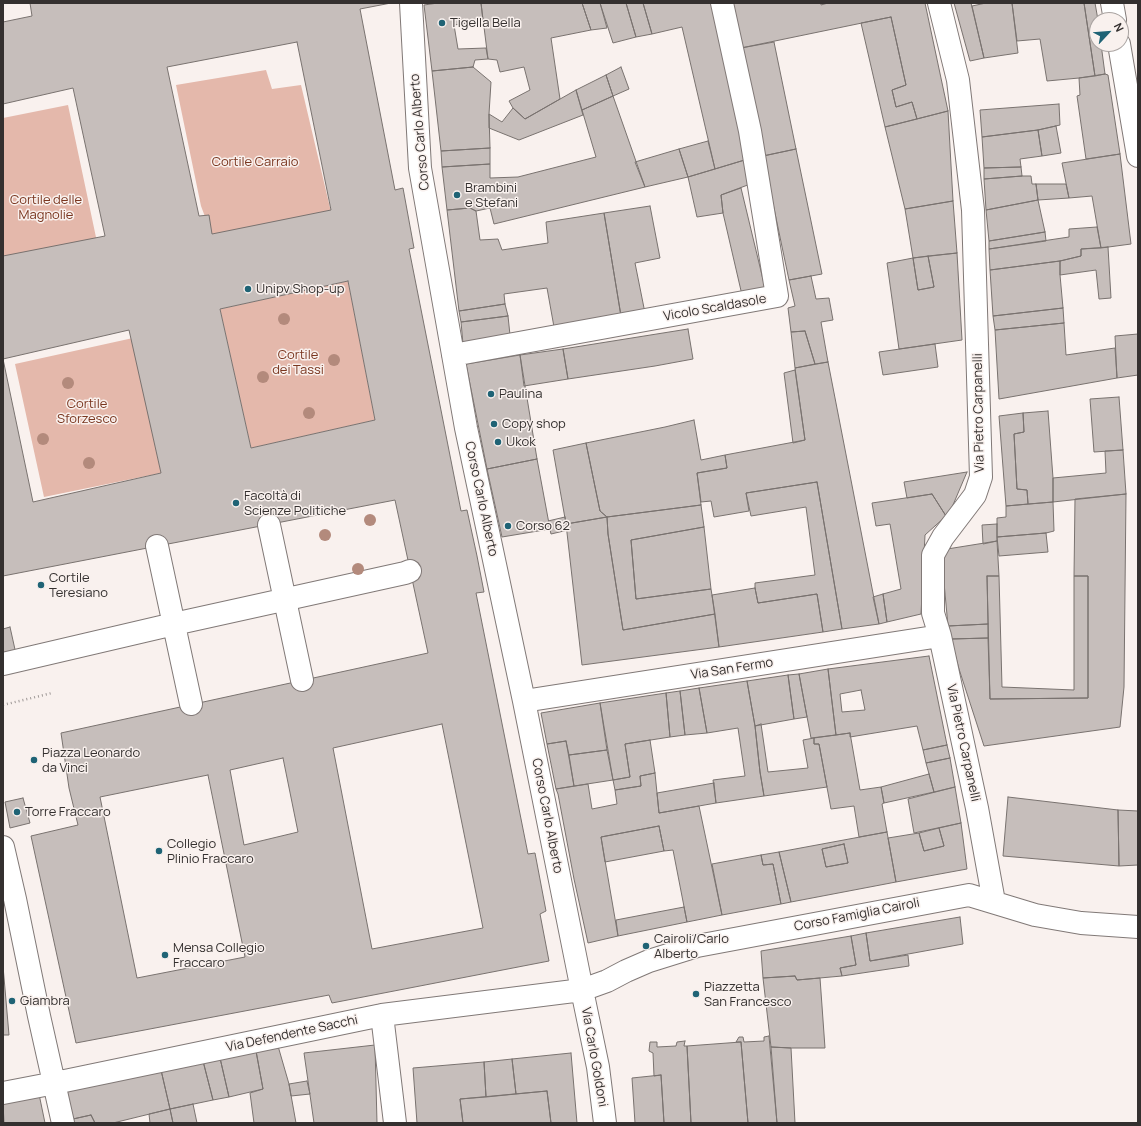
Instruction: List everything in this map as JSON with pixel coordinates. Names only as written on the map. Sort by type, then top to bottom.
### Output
[{"type":"street","name":"Corso Carlo Alberto","points":[[411,3],[420,168],[466,428],[524,702],[582,990]]},
{"type":"street","name":"Vicolo Scaldasole","points":[[453,355],[777,296],[750,131],[722,3]]},
{"type":"street","name":"Via Pietro Carpanelli","points":[[939,3],[958,80],[973,210],[981,477],[975,495],[943,537],[933,555],[934,612],[977,808],[994,902]]},
{"type":"street","points":[[1120,52],[1138,156]]},
{"type":"street","points":[[269,524],[302,680]]},
{"type":"street","points":[[157,546],[191,704]]},
{"type":"street","points":[[3,664],[410,571]]},
{"type":"street","name":"Via San Fermo","points":[[524,702],[940,636]]},
{"type":"street","points":[[3,848],[63,1123]]},
{"type":"street","name":"Corso Famiglia Cairoli","points":[[582,990],[607,982],[626,971],[649,961],[697,946],[969,895],[1035,915],[1073,922],[1138,927]]},
{"type":"street","name":"Via Defendente Sacchi","points":[[3,1093],[55,1084],[382,1015],[582,990]]},
{"type":"street","name":"Via Carlo Goldoni","points":[[582,990],[598,1067],[605,1123]]},
{"type":"street","points":[[382,1015],[395,1123]]},
{"type":"path","points":[[3,705],[52,693]]},
{"type":"green space","name":"Cortile Carraio","points":[[266,70],[272,89],[301,85],[331,212],[213,238],[201,206],[176,85]]},
{"type":"green space","name":"Cortile delle Magnolie","points":[[68,105],[97,242],[3,260],[3,118]]},
{"type":"green space","name":"Cortile dei Tassi","points":[[348,281],[375,420],[251,448],[220,309]]},
{"type":"green space","name":"Cortile Sforzesco","points":[[133,338],[161,473],[44,497],[15,364]]},
{"type":"building","points":[[30,3],[391,3],[360,9],[395,190],[403,188],[414,248],[409,249],[461,511],[467,510],[477,556],[484,592],[476,593],[528,854],[535,853],[546,911],[540,914],[549,961],[332,1003],[329,995],[76,1043],[31,836],[78,825],[69,788],[61,733],[428,653],[395,500],[3,576],[3,359],[3,256],[105,236],[73,88],[3,104],[3,22],[32,16]],"holes":[[[297,42],[331,210],[212,234],[209,215],[199,216],[167,67]],[[348,281],[375,420],[251,448],[220,309]],[[129,330],[161,473],[33,502],[3,359]],[[442,724],[483,928],[372,949],[333,748]],[[283,758],[298,832],[244,845],[230,770]],[[208,775],[245,957],[137,978],[100,797]]]},
{"type":"building","points":[[438,3],[481,3],[483,21],[454,25],[458,49],[486,48],[488,59],[475,60],[473,67],[432,71],[424,5]]},
{"type":"building","points":[[481,3],[582,3],[591,30],[551,38],[560,99],[525,119],[513,108],[509,101],[530,90],[524,67],[500,72],[497,60],[488,59]]},
{"type":"building","points":[[582,3],[600,3],[607,28],[591,30]]},
{"type":"building","points":[[600,3],[626,3],[636,37],[613,43]]},
{"type":"building","points":[[626,3],[643,3],[652,34],[636,37]]},
{"type":"building","points":[[643,3],[713,3],[748,159],[715,169],[682,27],[652,34]]},
{"type":"building","points":[[731,3],[821,3],[821,5],[828,3],[925,3],[948,111],[917,119],[912,102],[896,107],[892,90],[906,85],[891,17],[741,48]]},
{"type":"building","points":[[954,3],[971,3],[984,58],[970,61]]},
{"type":"building","points":[[986,3],[1012,3],[1018,53],[984,58],[972,6]]},
{"type":"building","points":[[1012,3],[1084,3],[1089,36],[1089,52],[1091,52],[1095,76],[1047,81],[1040,39],[1017,41]]},
{"type":"building","points":[[1084,3],[1095,3],[1097,12],[1089,12],[1089,36]]},
{"type":"building","points":[[891,17],[906,85],[892,90],[896,107],[912,102],[917,119],[885,127],[861,23]]},
{"type":"building","points":[[774,42],[796,149],[763,156],[741,48]]},
{"type":"building","points":[[1091,52],[1102,52],[1105,74],[1095,76]]},
{"type":"building","points":[[473,67],[491,82],[489,114],[490,148],[441,151],[432,71]]},
{"type":"building","points":[[621,67],[629,89],[613,96],[606,75]]},
{"type":"building","points":[[1105,74],[1108,75],[1120,154],[1086,159],[1077,96],[1080,95],[1079,78]]},
{"type":"building","points":[[606,75],[613,96],[582,110],[576,90]]},
{"type":"building","points":[[576,90],[583,115],[519,140],[489,128],[489,114],[502,122],[513,108],[525,119]]},
{"type":"building","points":[[613,96],[645,187],[494,224],[490,208],[476,211],[470,208],[447,210],[442,167],[490,164],[490,178],[518,177],[596,157],[582,110]]},
{"type":"building","points":[[1059,104],[1060,125],[1038,130],[982,137],[980,110]]},
{"type":"building","points":[[948,111],[953,201],[905,209],[885,127]]},
{"type":"building","points":[[1056,126],[1061,153],[1042,156],[1038,130]]},
{"type":"building","points":[[1038,130],[1042,156],[1020,159],[1021,167],[984,168],[982,137]]},
{"type":"building","points":[[708,141],[715,169],[688,177],[679,149]]},
{"type":"building","points":[[490,148],[490,164],[442,167],[441,151]]},
{"type":"building","points":[[679,149],[688,177],[645,187],[635,162]]},
{"type":"building","points":[[796,149],[822,274],[789,280],[763,156]]},
{"type":"building","points":[[1120,154],[1131,244],[1101,248],[1092,196],[1069,198],[1062,163]]},
{"type":"building","points":[[748,159],[753,183],[721,195],[723,213],[697,217],[688,177]]},
{"type":"building","points":[[1021,167],[1022,176],[984,179],[984,168]]},
{"type":"building","points":[[1031,176],[1032,184],[1036,184],[1038,200],[986,210],[984,179]]},
{"type":"building","points":[[1036,184],[1066,184],[1069,198],[1038,200]]},
{"type":"building","points":[[741,188],[766,292],[742,295],[723,213],[721,195]]},
{"type":"building","points":[[1038,200],[1045,232],[989,241],[986,210]]},
{"type":"building","points":[[953,201],[957,253],[913,258],[905,209]]},
{"type":"building","points":[[650,206],[660,258],[635,263],[645,313],[621,316],[604,213]]},
{"type":"building","points":[[470,208],[476,211],[480,240],[498,239],[502,250],[548,243],[546,222],[604,213],[621,316],[554,327],[547,288],[504,294],[505,304],[459,311],[447,210]]},
{"type":"building","points":[[1097,227],[1101,248],[1081,249],[1081,256],[1060,261],[990,270],[989,249],[1069,237],[1069,229]]},
{"type":"building","points":[[1045,232],[1046,241],[989,249],[989,241]]},
{"type":"building","points":[[1108,247],[1111,298],[1099,299],[1096,270],[1060,275],[1060,261],[1081,256],[1081,249]]},
{"type":"building","points":[[957,253],[962,340],[899,349],[887,263],[913,258],[918,290],[934,287],[928,256]]},
{"type":"building","points":[[928,256],[934,287],[918,290],[913,258]]},
{"type":"building","points":[[1060,261],[1063,308],[993,316],[990,270]]},
{"type":"building","points":[[811,276],[816,299],[829,298],[833,320],[821,322],[828,362],[815,364],[805,331],[791,332],[788,308],[795,306],[789,280]]},
{"type":"building","points":[[505,304],[508,316],[461,322],[459,311]]},
{"type":"building","points":[[1063,308],[1064,323],[995,330],[993,316]]},
{"type":"building","points":[[508,316],[510,335],[463,344],[461,322]]},
{"type":"building","points":[[1064,323],[1066,355],[1115,348],[1117,378],[999,399],[995,330]]},
{"type":"building","points":[[688,329],[693,359],[568,379],[563,349]]},
{"type":"building","points":[[805,331],[815,364],[795,368],[791,332]]},
{"type":"building","points":[[1138,334],[1138,375],[1117,378],[1115,336]]},
{"type":"building","points":[[935,344],[938,367],[883,375],[879,352]]},
{"type":"building","points":[[563,349],[568,379],[524,386],[520,355]]},
{"type":"building","points":[[520,355],[537,459],[487,469],[466,364]]},
{"type":"building","points":[[828,362],[879,624],[842,629],[817,482],[746,493],[749,511],[714,517],[711,501],[701,502],[697,473],[727,468],[725,455],[805,440],[795,368]]},
{"type":"building","points":[[795,370],[805,440],[793,443],[784,373]]},
{"type":"building","points":[[1119,397],[1123,450],[1094,452],[1090,399]]},
{"type":"building","points":[[1048,411],[1053,478],[1053,502],[1028,504],[1027,490],[1017,489],[1014,434],[1024,432],[1023,413]]},
{"type":"building","points":[[1023,413],[1024,432],[1014,434],[1017,489],[1027,490],[1028,504],[1006,506],[999,416]]},
{"type":"building","points":[[694,420],[701,460],[725,455],[727,468],[697,473],[701,505],[607,517],[600,511],[586,443]]},
{"type":"building","points":[[586,443],[600,511],[607,517],[566,524],[553,450]]},
{"type":"building","points":[[1123,450],[1126,494],[1053,502],[1053,478],[1106,473],[1105,451]]},
{"type":"building","points":[[537,459],[550,529],[502,537],[487,469]]},
{"type":"building","points":[[967,472],[950,512],[946,516],[932,494],[907,498],[904,482]]},
{"type":"building","points":[[817,482],[842,629],[823,632],[817,594],[758,603],[755,588],[755,583],[815,575],[806,507],[751,516],[746,493]]},
{"type":"building","points":[[932,494],[946,516],[925,535],[921,614],[887,622],[883,594],[901,589],[890,524],[876,526],[872,503]]},
{"type":"building","points":[[1126,494],[1124,687],[1120,727],[984,746],[951,639],[988,638],[990,699],[1088,698],[1088,576],[1074,576],[1075,499]]},
{"type":"building","points":[[1053,502],[1054,531],[997,537],[997,518],[1006,517],[1006,506]]},
{"type":"building","points":[[701,505],[704,527],[631,540],[636,599],[711,589],[715,614],[623,630],[608,534],[607,517]]},
{"type":"building","points":[[565,517],[568,530],[551,534],[548,521]]},
{"type":"building","points":[[607,517],[608,534],[623,630],[715,614],[719,647],[582,665],[566,524]]},
{"type":"building","points":[[997,524],[997,541],[983,544],[982,525]]},
{"type":"building","points":[[704,527],[711,589],[636,599],[631,540]]},
{"type":"building","points":[[1046,533],[1048,552],[999,556],[997,537]]},
{"type":"building","points":[[997,541],[999,576],[987,576],[988,624],[948,626],[941,550]]},
{"type":"building","points":[[987,576],[999,576],[1002,687],[1074,690],[1074,576],[1088,576],[1088,698],[990,699]]},
{"type":"building","points":[[755,588],[758,603],[817,594],[823,632],[719,647],[712,595]]},
{"type":"building","points":[[883,594],[887,622],[879,624],[873,597]]},
{"type":"building","points":[[988,624],[988,638],[951,639],[948,626]]},
{"type":"building","points":[[10,627],[16,654],[3,657],[3,629]]},
{"type":"building","points":[[929,656],[947,745],[923,750],[917,726],[850,737],[850,733],[836,735],[828,669]],"holes":[[[861,690],[865,710],[842,712],[840,694]]]},
{"type":"building","points":[[828,669],[836,735],[811,738],[799,674]]},
{"type":"building","points":[[799,674],[807,717],[794,719],[788,675]]},
{"type":"building","points":[[788,675],[794,719],[755,726],[747,681]]},
{"type":"building","points":[[747,681],[755,726],[764,796],[716,803],[713,780],[745,776],[738,728],[707,733],[699,688]]},
{"type":"building","points":[[699,688],[707,733],[685,735],[680,691]]},
{"type":"building","points":[[680,691],[685,735],[670,737],[666,693]]},
{"type":"building","points":[[666,693],[670,737],[625,744],[630,777],[613,780],[600,703]]},
{"type":"building","points":[[600,703],[607,750],[569,755],[566,741],[547,744],[541,713]]},
{"type":"building","points":[[761,724],[768,772],[808,768],[803,740],[814,738],[814,744],[819,744],[827,787],[764,796],[755,726]]},
{"type":"building","points":[[850,733],[860,790],[881,787],[884,803],[882,804],[887,832],[859,837],[854,806],[831,809],[819,744],[814,744],[814,738]]},
{"type":"building","points":[[650,740],[655,773],[640,776],[641,786],[615,790],[613,780],[630,777],[625,744]]},
{"type":"building","points":[[566,741],[574,786],[556,789],[547,744]]},
{"type":"building","points":[[947,745],[950,758],[926,763],[923,750]]},
{"type":"building","points":[[607,750],[613,780],[574,786],[569,755]]},
{"type":"building","points":[[950,758],[955,787],[934,792],[926,763]]},
{"type":"building","points":[[655,773],[659,813],[699,806],[722,915],[687,922],[673,850],[664,851],[659,826],[601,837],[618,936],[588,943],[556,789],[588,784],[592,809],[617,804],[615,790],[641,786],[640,776]]},
{"type":"building","points":[[929,774],[934,792],[884,803],[881,787]]},
{"type":"building","points":[[714,783],[716,803],[659,813],[657,793]]},
{"type":"building","points":[[955,787],[961,823],[914,833],[908,799]]},
{"type":"building","points":[[1008,797],[1118,810],[1119,866],[1003,856]]},
{"type":"building","name":"Torre Fraccaro","points":[[23,798],[30,823],[10,828],[5,802]]},
{"type":"building","points":[[1118,810],[1138,811],[1138,865],[1119,866]]},
{"type":"building","points":[[961,823],[967,869],[896,882],[888,838],[919,833],[924,851],[944,846],[939,828]]},
{"type":"building","points":[[659,826],[664,851],[605,862],[601,837]]},
{"type":"building","points":[[939,828],[944,846],[924,851],[919,833]]},
{"type":"building","points":[[887,832],[896,882],[791,902],[779,852]],"holes":[[[844,844],[848,863],[826,867],[822,849]]]},
{"type":"building","points":[[844,844],[848,863],[826,867],[822,849]]},
{"type":"building","points":[[779,852],[791,902],[781,904],[773,864],[763,865],[761,855]]},
{"type":"building","points":[[761,855],[763,865],[773,864],[781,904],[722,915],[712,864]]},
{"type":"building","points":[[684,907],[687,922],[618,936],[616,920]]},
{"type":"building","points":[[960,917],[963,944],[870,961],[866,933]]},
{"type":"building","points":[[866,933],[870,961],[908,955],[909,966],[842,976],[840,968],[856,965],[851,936]]},
{"type":"building","points":[[851,936],[856,965],[840,968],[842,976],[797,980],[795,976],[763,978],[761,951]]},
{"type":"building","points":[[3,966],[9,1035],[3,1035]]},
{"type":"building","points":[[795,976],[797,980],[820,978],[825,1048],[771,1047],[763,978]]},
{"type":"building","points":[[769,1036],[777,1123],[748,1123],[741,1042],[736,1042],[739,1037],[743,1037],[744,1042],[764,1041],[764,1037]]},
{"type":"building","points":[[685,1041],[684,1046],[687,1046],[691,1123],[664,1123],[661,1075],[654,1076],[653,1053],[649,1051],[650,1042],[657,1042],[657,1047],[676,1046],[677,1042]]},
{"type":"building","points":[[741,1042],[748,1123],[691,1123],[687,1046]]},
{"type":"building","points":[[375,1045],[377,1123],[314,1123],[304,1053]]},
{"type":"building","points":[[278,1046],[289,1084],[296,1123],[254,1123],[250,1093],[263,1089],[256,1051]]},
{"type":"building","points":[[771,1047],[791,1048],[795,1123],[777,1123]]},
{"type":"building","points":[[256,1051],[263,1089],[229,1097],[220,1058]]},
{"type":"building","points":[[571,1053],[577,1123],[551,1123],[547,1091],[516,1094],[512,1059]]},
{"type":"building","points":[[220,1058],[229,1097],[213,1100],[203,1061]]},
{"type":"building","points":[[512,1059],[516,1094],[486,1097],[484,1062]]},
{"type":"building","points":[[203,1061],[213,1100],[170,1109],[161,1070]]},
{"type":"building","points":[[484,1062],[486,1097],[460,1099],[463,1123],[417,1123],[413,1068]]},
{"type":"building","points":[[161,1070],[170,1109],[113,1123],[95,1123],[91,1115],[64,1121],[58,1092]]},
{"type":"building","points":[[661,1075],[664,1123],[635,1123],[632,1078]]},
{"type":"building","points":[[307,1081],[310,1094],[291,1096],[289,1084]]},
{"type":"building","points":[[547,1091],[551,1123],[463,1123],[460,1099]]},
{"type":"building","points":[[39,1094],[45,1123],[4,1123],[3,1103]]},
{"type":"building","points":[[193,1104],[197,1123],[173,1123],[170,1109]]},
{"type":"building","points":[[170,1109],[173,1123],[150,1123],[149,1114]]},
{"type":"building","points":[[91,1115],[95,1123],[64,1123],[64,1121]]},
{"type":"place","name":"Tigella Bella","points":[[442,23]]},
{"type":"place","name":"Brambini e Stefani","points":[[457,195]]},
{"type":"place","name":"Unipv Shop-up","points":[[248,289]]},
{"type":"place","name":"Paulina","points":[[491,394]]},
{"type":"place","name":"Copy shop","points":[[494,424]]},
{"type":"place","name":"Ukok","points":[[498,442]]},
{"type":"place","name":"Facoltà di Scienze Politiche","points":[[236,503]]},
{"type":"place","name":"Corso 62","points":[[508,526]]},
{"type":"place","name":"Cortile Teresiano","points":[[41,585]]},
{"type":"place","name":"Piazza Leonardo da Vinci","points":[[34,760]]},
{"type":"place","name":"Torre Fraccaro","points":[[17,812]]},
{"type":"place","name":"Collegio Plinio Fraccaro","points":[[159,851]]},
{"type":"place","name":"Cairoli/Carlo Alberto","points":[[646,946]]},
{"type":"place","name":"Mensa Collegio Fraccaro","points":[[165,955]]},
{"type":"place","name":"Piazzetta San Francesco","points":[[696,994]]},
{"type":"place","name":"Giambra","points":[[12,1001]]}]
